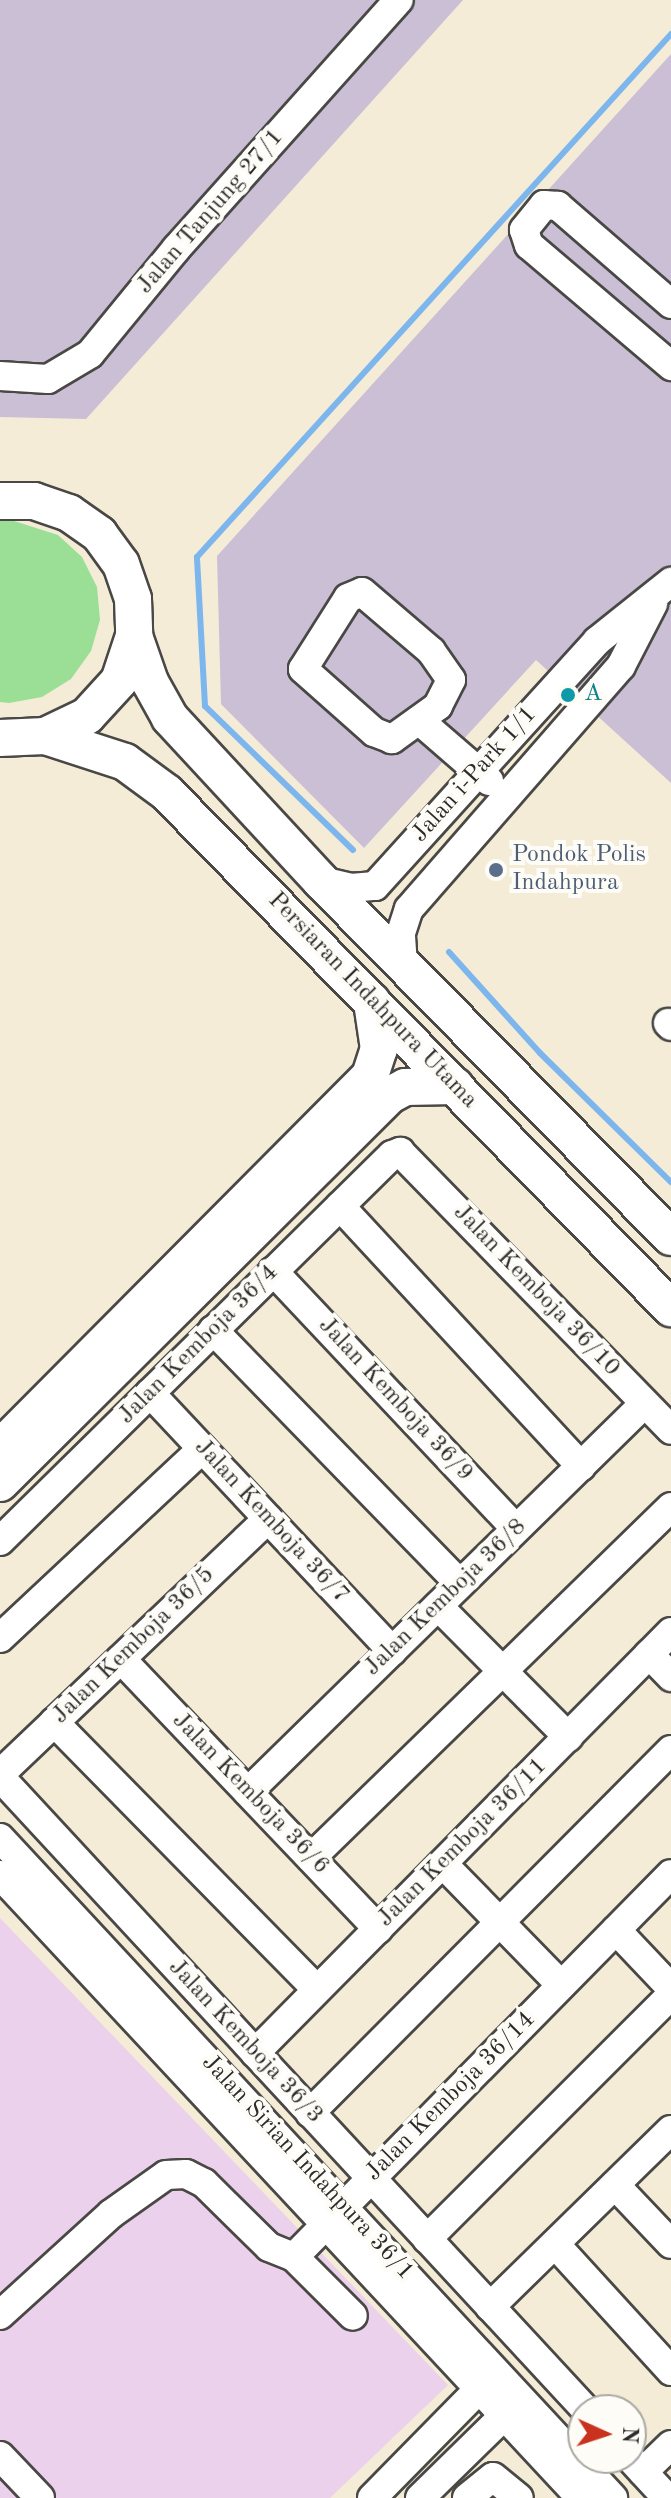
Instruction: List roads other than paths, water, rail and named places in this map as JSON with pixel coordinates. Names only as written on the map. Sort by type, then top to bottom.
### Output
[{"type":"main road","points":[[0,501],[34,501],[69,513],[99,534],[121,564],[129,587],[134,636],[119,681],[87,716],[45,736],[0,738]]},
{"type":"main road","name":"Persiaran Indahpura Utama","points":[[134,636],[150,682],[170,718],[321,881],[671,1237]]},
{"type":"main road","name":"Persiaran Indahpura Utama","points":[[45,736],[125,762],[167,793],[671,1308]]},
{"type":"main road","points":[[0,1448],[370,1076],[379,1049],[372,1002]]},
{"type":"main road","points":[[0,1483],[390,1095],[405,1087],[455,1086]]},
{"type":"street","name":"Jalan Tanjung 27/1","points":[[0,376],[48,379],[90,354],[176,249],[399,0]]},
{"type":"street","points":[[671,304],[577,217],[549,203],[531,218],[523,237],[529,245],[671,366]]},
{"type":"street","name":"Jalan i-Park 1/1","points":[[321,881],[351,888],[375,886],[597,641],[663,591]]},
{"type":"street","name":"Jalan i-Park 1/1","points":[[403,965],[401,933],[409,909],[621,666],[663,591]]},
{"type":"street","points":[[355,593],[367,595],[447,670],[449,690],[421,722],[398,737],[386,738],[303,669],[308,655],[355,593]]},
{"type":"street","points":[[421,722],[507,797]]},
{"type":"street","name":"Jalan Kemboja 36/4","points":[[0,1541],[273,1271],[400,1152]]},
{"type":"street","name":"Jalan Kemboja 36/10","points":[[400,1152],[671,1430]]},
{"type":"street","points":[[340,1206],[581,1466]]},
{"type":"street","name":"Jalan Kemboja 36/9","points":[[273,1271],[516,1529]]},
{"type":"street","points":[[213,1330],[460,1584]]},
{"type":"street","name":"Jalan Kemboja 36/7","points":[[150,1393],[392,1651]]},
{"type":"street","name":"Jalan Kemboja 36/8","points":[[248,1792],[644,1404]]},
{"type":"street","points":[[0,1638],[202,1449]]},
{"type":"street","points":[[311,1858],[499,1670],[671,1507]]},
{"type":"street","name":"Jalan Kemboja 36/5","points":[[0,1776],[268,1519]]},
{"type":"street","points":[[438,1606],[568,1737]]},
{"type":"street","name":"Jalan Kemboja 36/11","points":[[255,2053],[671,1632]]},
{"type":"street","points":[[649,1654],[671,1677]]},
{"type":"street","name":"Jalan Kemboja 36/6","points":[[121,1659],[378,1929]]},
{"type":"street","points":[[54,1722],[317,1990]]},
{"type":"street","points":[[310,2113],[498,1920],[671,1750]]},
{"type":"street","name":"Jalan Kemboja 36/3","points":[[0,1776],[571,2394]]},
{"type":"street","name":"Jalan Sirian Indahpura 36/1","points":[[0,1838],[335,2215],[513,2407],[613,2498]]},
{"type":"street","points":[[443,1864],[561,1985]]},
{"type":"street","name":"Jalan Kemboja 36/14","points":[[294,2257],[671,1874]]},
{"type":"street","name":"Jalan Sirian Indahpura 36/1","points":[[0,1875],[335,2215]]},
{"type":"street","points":[[616,1930],[671,1988]]},
{"type":"street","points":[[427,2239],[671,1995]]},
{"type":"street","points":[[490,2307],[671,2130]]},
{"type":"street","points":[[0,2315],[111,2214],[166,2175],[186,2174],[204,2183],[269,2247],[294,2257],[353,2316]]},
{"type":"street","points":[[615,2185],[671,2244]]},
{"type":"street","points":[[555,2244],[671,2371]]},
{"type":"street","points":[[372,2498],[488,2380]]},
{"type":"street","points":[[420,2498],[513,2407]]},
{"type":"street","name":"Jalan Sirian Indahpura 36/1","points":[[513,2407],[581,2498]]},
{"type":"street","points":[[647,2459],[671,2445]]},
{"type":"street","points":[[0,2456],[40,2498]]},
{"type":"street","points":[[645,2474],[667,2498]]},
{"type":"street","points":[[467,2498],[493,2477],[519,2498]]},
{"type":"waterway","points":[[353,850],[205,706],[197,557],[671,34]]},
{"type":"waterway","points":[[449,952],[540,1053],[671,1182]]},
{"type":"place","name":"A","points":[[568,695]]},
{"type":"place","name":"Pondok Polis Indahpura","points":[[496,870]]}]
